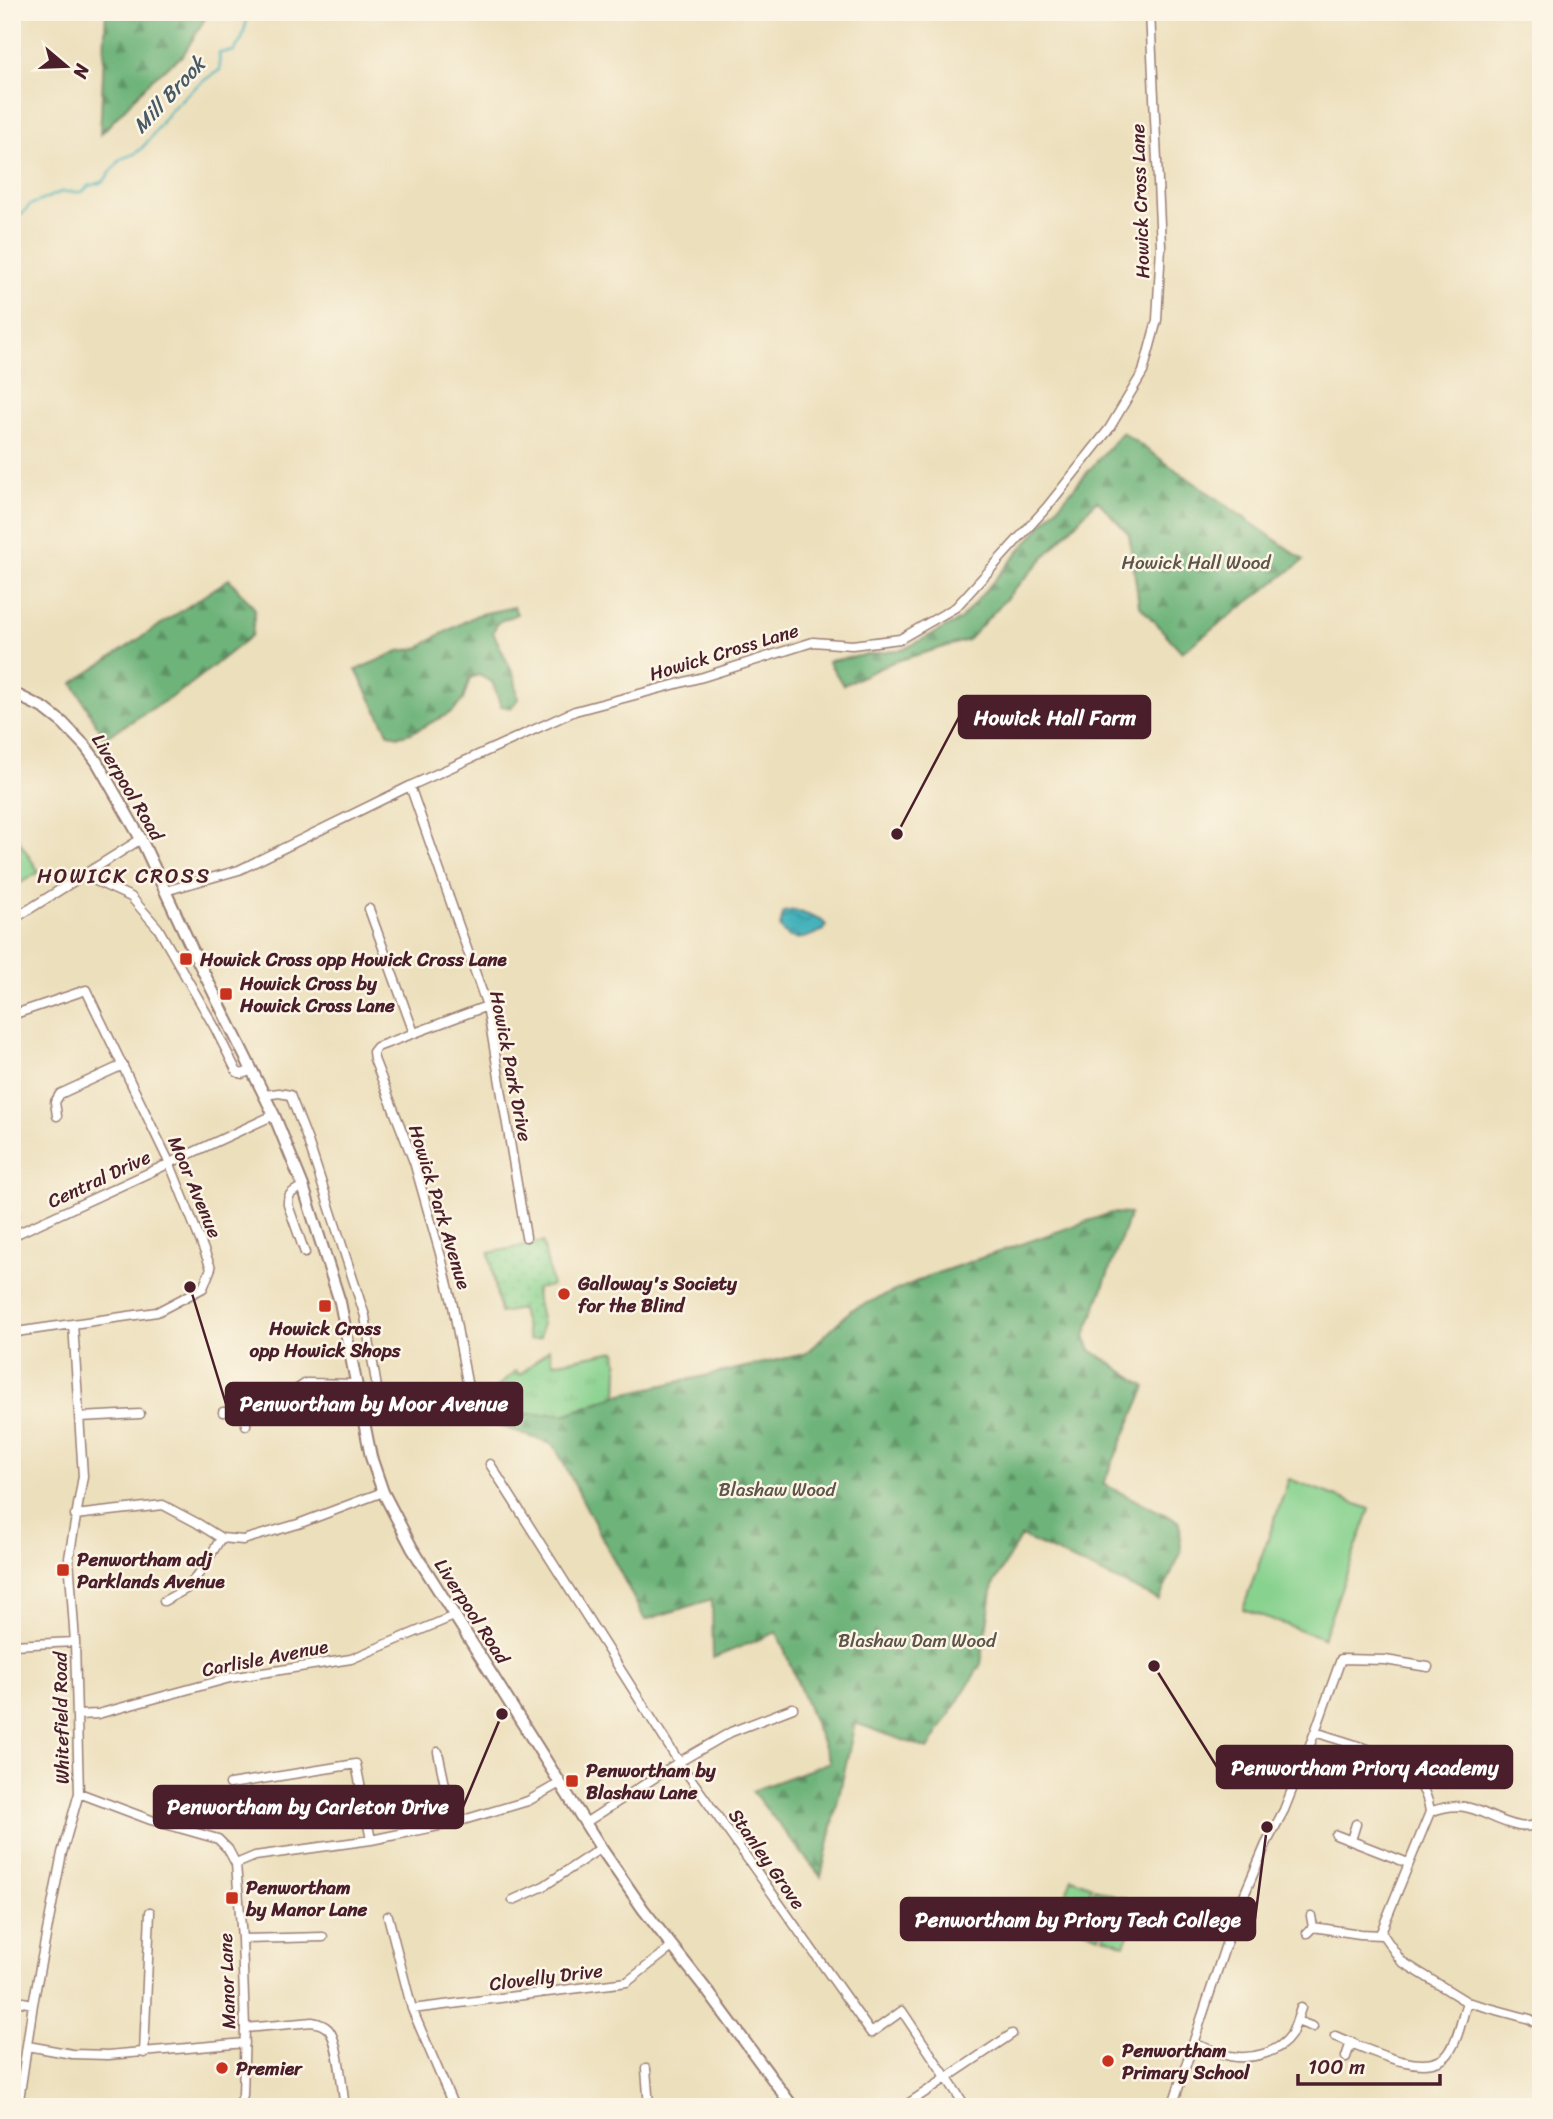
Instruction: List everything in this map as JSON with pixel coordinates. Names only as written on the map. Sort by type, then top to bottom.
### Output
[{"type":"street","name":"Howick Cross Lane","points":[[165,891],[239,870],[410,786],[575,711],[703,677],[813,642],[852,645],[900,639],[956,607],[1055,497],[1109,429],[1143,372],[1157,320],[1161,246],[1150,12]]},
{"type":"street","name":"Liverpool Road","points":[[15,693],[45,709],[86,747],[141,839],[265,1095],[303,1186],[340,1302],[371,1457],[383,1492],[411,1548],[601,1848],[643,1909],[793,2107]]},
{"type":"street","name":"Howick Park Drive","points":[[410,786],[487,1006],[526,1237]]},
{"type":"street","points":[[12,920],[141,839]]},
{"type":"street","points":[[85,876],[131,897],[158,928],[237,1072],[242,1074],[252,1070]]},
{"type":"street","points":[[369,909],[414,1033]]},
{"type":"street","name":"Moor Avenue","points":[[12,1015],[86,990],[170,1164],[211,1268],[203,1288],[157,1312],[12,1334]]},
{"type":"street","name":"Howick Park Avenue","points":[[362,1417],[468,1388],[441,1257],[414,1162],[373,1052],[377,1047],[487,1006]]},
{"type":"street","points":[[57,1116],[55,1102],[60,1094],[123,1065]]},
{"type":"street","points":[[265,1095],[290,1095],[308,1141],[365,1316],[381,1412]]},
{"type":"street","name":"Central Drive","points":[[12,1236],[274,1115]]},
{"type":"street","points":[[303,1186],[290,1193],[288,1205],[304,1253]]},
{"type":"street","name":"Whitefield Road","points":[[18,2107],[33,2004],[62,1853],[79,1793],[75,1642],[69,1558],[83,1476],[73,1324]]},
{"type":"street","points":[[223,1412],[256,1412],[274,1405],[306,1383],[355,1384]]},
{"type":"street","points":[[246,1412],[246,1425]]},
{"type":"street","points":[[80,1417],[140,1414]]},
{"type":"street","name":"Stanley Grove","points":[[490,1464],[679,1762],[871,2033],[902,2011],[966,2107]]},
{"type":"street","points":[[75,1515],[163,1505],[221,1538],[243,1540],[298,1524],[383,1492]]},
{"type":"street","points":[[164,1601],[187,1589],[221,1538]]},
{"type":"street","name":"Carlisle Avenue","points":[[78,1716],[98,1714],[230,1678],[351,1658],[454,1616]]},
{"type":"street","points":[[12,1645],[75,1642]]},
{"type":"street","points":[[1172,2107],[1236,1914],[1284,1810],[1341,1659],[1385,1660],[1423,1668]]},
{"type":"street","points":[[585,1823],[730,1732],[793,1708]]},
{"type":"street","points":[[1315,1732],[1398,1762],[1421,1782],[1429,1801],[1430,1812],[1381,1932],[1401,1961],[1467,2003],[1540,2024]]},
{"type":"street","points":[[438,1752],[453,1823]]},
{"type":"street","points":[[230,1784],[356,1764],[371,1840]]},
{"type":"street","points":[[79,1793],[151,1820],[218,1839],[228,1849],[236,1864],[256,1856],[371,1840],[453,1823],[528,1801],[561,1783]]},
{"type":"street","points":[[1430,1812],[1448,1805],[1465,1806],[1521,1827],[1541,1824]]},
{"type":"street","points":[[1351,1840],[1356,1825]]},
{"type":"street","points":[[1336,1835],[1408,1863]]},
{"type":"street","points":[[513,1899],[544,1886],[601,1848]]},
{"type":"street","name":"Manor Lane","points":[[236,1864],[245,2028],[243,2095],[239,2107]]},
{"type":"street","points":[[144,2053],[150,1912]]},
{"type":"street","points":[[388,1916],[412,2009],[454,2107]]},
{"type":"street","points":[[1311,1916],[1310,1930],[1381,1935]]},
{"type":"street","points":[[242,1939],[323,1937]]},
{"type":"street","name":"Clovelly Drive","points":[[412,2009],[627,1982],[672,1947]]},
{"type":"street","points":[[12,2000],[33,2004]]},
{"type":"street","points":[[1335,2036],[1402,2062],[1427,2065],[1438,2062],[1452,2047],[1467,2003]]},
{"type":"street","points":[[1193,2043],[1232,2056],[1270,2052],[1282,2045],[1291,2034],[1301,2008]]},
{"type":"street","points":[[1297,2021],[1313,2027]]},
{"type":"street","points":[[245,2028],[313,2022],[329,2029],[335,2043],[345,2107]]},
{"type":"street","points":[[903,2107],[1012,2034]]},
{"type":"street","points":[[28,2046],[72,2054],[108,2055],[245,2042]]},
{"type":"street","points":[[1346,2057],[1351,2042]]},
{"type":"street","points":[[646,2069],[649,2107]]},
{"type":"green space","points":[[106,12],[209,12],[183,55],[152,79],[100,135]]},
{"type":"green space","name":"Howick Hall Wood","points":[[1122,432],[1304,560],[1182,652],[1139,605],[1129,534],[1097,500],[968,640],[893,662],[843,685],[828,661],[904,649],[960,620]]},
{"type":"green space","points":[[229,579],[255,609],[252,635],[186,688],[104,738],[73,683]]},
{"type":"green space","points":[[514,607],[517,614],[498,622],[493,632],[515,678],[518,699],[511,708],[501,706],[492,682],[479,675],[470,678],[463,700],[452,712],[411,733],[399,736],[389,734],[356,670],[399,651],[420,648],[477,615]]},
{"type":"green space","points":[[12,830],[39,872],[12,888]]},
{"type":"green space","points":[[12,1064],[17,1116],[12,1128]]},
{"type":"green space","points":[[12,1146],[18,1219],[12,1222]]},
{"type":"green space","name":"Blashaw Wood","points":[[1111,1213],[1130,1214],[1085,1336],[1091,1350],[1146,1387],[1103,1484],[1180,1522],[1181,1553],[1159,1600],[1021,1536],[993,1585],[981,1664],[928,1749],[855,1723],[821,1877],[752,1791],[830,1762],[777,1632],[713,1658],[712,1599],[645,1620],[554,1445],[472,1416],[480,1408],[529,1414],[567,1414],[618,1395],[805,1354],[851,1310],[929,1276]]},
{"type":"green space","points":[[543,1242],[552,1286],[535,1289],[542,1325],[540,1338],[529,1340],[521,1309],[500,1313],[489,1253]]},
{"type":"green space","points":[[549,1349],[553,1363],[616,1351],[617,1395],[566,1415],[529,1414],[478,1404],[485,1390],[493,1391],[516,1371],[520,1375]]},
{"type":"green space","points":[[1289,1479],[1370,1509],[1323,1638],[1243,1609]]},
{"type":"green space","points":[[1072,1878],[1092,1886],[1076,1926],[1056,1918]]},
{"type":"green space","points":[[1095,1888],[1115,1896],[1099,1936],[1080,1928]]},
{"type":"green space","points":[[1120,1896],[1140,1904],[1124,1945],[1104,1937]]},
{"type":"water","points":[[795,910],[821,920],[826,925],[824,930],[800,938],[785,934],[780,928],[783,912]]},
{"type":"waterway","name":"Mill Brook","points":[[12,217],[22,214],[30,205],[61,192],[82,192],[89,186],[103,182],[121,159],[142,148],[167,114],[183,98],[220,70],[219,53],[234,51],[242,39],[249,12]]},
{"type":"place","name":"Howick Hall Farm","points":[[897,834]]},
{"type":"place","name":"Howick Cross opp Howick Cross Lane","points":[[186,959]]},
{"type":"place","name":"Howick Cross by Howick Cross Lane","points":[[226,994]]},
{"type":"place","name":"Penwortham by Moor Avenue","points":[[190,1287]]},
{"type":"place","name":"Galloway's Society for the Blind","points":[[564,1294]]},
{"type":"place","name":"Howick Cross opp Howick Shops","points":[[325,1306]]},
{"type":"place","name":"Penwortham adj Parklands Avenue","points":[[63,1570]]},
{"type":"place","name":"Penwortham Priory Academy","points":[[1154,1666]]},
{"type":"place","name":"Penwortham by Carleton Drive","points":[[502,1714]]},
{"type":"place","name":"Penwortham by Blashaw Lane","points":[[572,1781]]},
{"type":"place","name":"Penwortham by Priory Tech College","points":[[1267,1827]]},
{"type":"place","name":"Penwortham by Manor Lane","points":[[232,1898]]},
{"type":"place","name":"Penwortham Primary School","points":[[1108,2061]]},
{"type":"place","name":"Premier","points":[[222,2068]]},
{"type":"district","name":"HOWICK CROSS","points":[[124,876]]},
{"type":"park label","name":"Blashaw Dam Wood","points":[[917,1640]]}]
